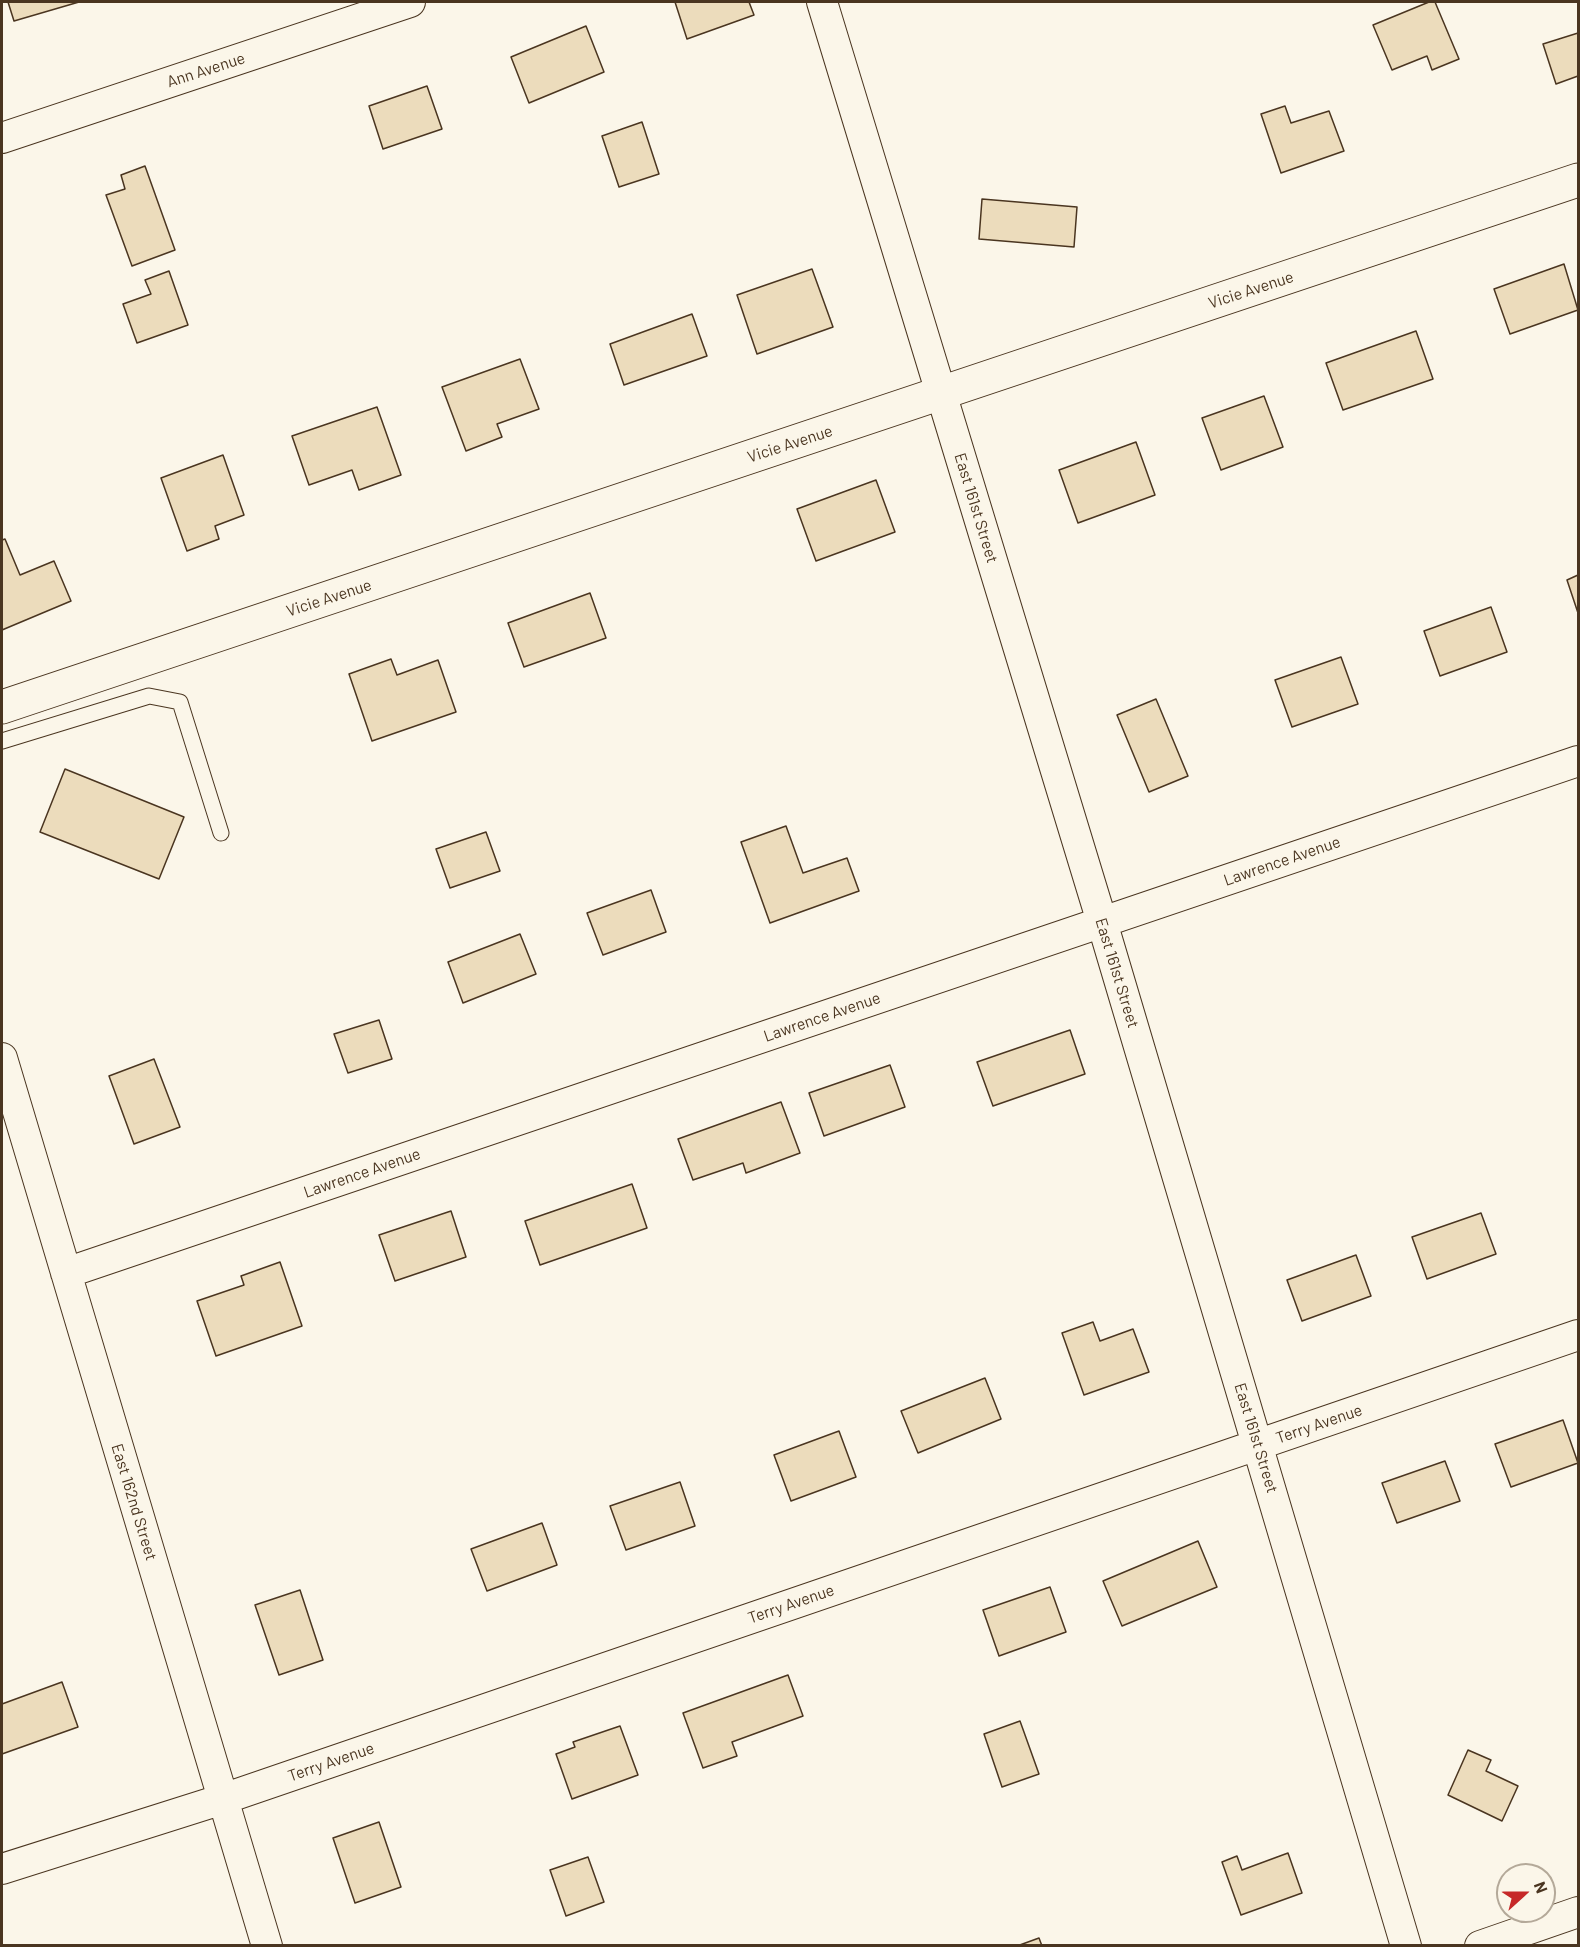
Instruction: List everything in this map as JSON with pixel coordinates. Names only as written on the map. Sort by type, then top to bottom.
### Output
[{"type":"street","name":"Ann Avenue","points":[[2,138],[410,2]]},
{"type":"street","name":"East 161st Street","points":[[822,2],[1102,922],[1406,1946]]},
{"type":"street","name":"Vicie Avenue","points":[[2,707],[1578,180]]},
{"type":"street","name":"Lawrence Avenue","points":[[66,1273],[1578,761]]},
{"type":"street","name":"East 162nd Street","points":[[2,1058],[267,1946]]},
{"type":"street","name":"Terry Avenue","points":[[2,1869],[223,1799],[1578,1335]]},
{"type":"street","points":[[1480,1946],[1578,1912]]},
{"type":"lane","points":[[2,741],[149,696],[180,702],[221,833]]},
{"type":"building","points":[[8,2],[79,2],[14,21]]},
{"type":"building","points":[[675,2],[749,2],[754,15],[687,39]]},
{"type":"building","points":[[1429,2],[1435,2],[1459,59],[1432,70],[1427,56],[1392,70],[1373,25]]},
{"type":"building","points":[[586,26],[604,72],[529,103],[511,57]]},
{"type":"building","points":[[1578,33],[1578,76],[1556,84],[1543,44]]},
{"type":"building","points":[[427,86],[442,129],[383,149],[369,106]]},
{"type":"building","points":[[1285,106],[1291,123],[1329,111],[1344,151],[1281,173],[1261,114]]},
{"type":"building","points":[[642,122],[659,174],[619,187],[602,136]]},
{"type":"building","points":[[145,166],[175,250],[132,266],[106,195],[125,189],[121,175]]},
{"type":"building","points":[[982,199],[1077,207],[1074,247],[979,239]]},
{"type":"building","points":[[1564,264],[1578,310],[1510,334],[1494,289]]},
{"type":"building","points":[[812,269],[833,327],[757,354],[737,295]]},
{"type":"building","points":[[169,271],[188,325],[137,343],[123,304],[151,294],[145,280]]},
{"type":"building","points":[[692,314],[707,356],[624,385],[610,344]]},
{"type":"building","points":[[1416,331],[1433,379],[1343,410],[1326,363]]},
{"type":"building","points":[[520,359],[539,409],[497,424],[502,437],[466,451],[442,387]]},
{"type":"building","points":[[1264,396],[1283,447],[1221,470],[1202,418]]},
{"type":"building","points":[[377,407],[401,475],[359,490],[352,470],[309,485],[292,436]]},
{"type":"building","points":[[1136,442],[1155,495],[1078,523],[1059,470]]},
{"type":"building","points":[[223,455],[244,515],[215,526],[219,539],[187,551],[161,478]]},
{"type":"building","points":[[876,480],[895,532],[816,561],[797,509]]},
{"type":"building","points":[[5,539],[20,575],[54,561],[71,601],[2,630],[2,540]]},
{"type":"building","points":[[1578,575],[1578,613],[1567,580]]},
{"type":"building","points":[[590,593],[606,638],[524,667],[508,623]]},
{"type":"building","points":[[1491,607],[1507,652],[1440,676],[1424,631]]},
{"type":"building","points":[[1341,657],[1358,704],[1292,727],[1275,680]]},
{"type":"building","points":[[391,659],[397,675],[438,660],[456,712],[372,741],[349,674]]},
{"type":"building","points":[[1156,699],[1188,776],[1149,792],[1117,715]]},
{"type":"building","points":[[65,769],[184,817],[159,879],[40,832]]},
{"type":"building","points":[[786,826],[803,873],[847,858],[859,891],[770,923],[741,842]]},
{"type":"building","points":[[486,832],[500,871],[450,888],[436,849]]},
{"type":"building","points":[[651,890],[666,932],[603,955],[587,913]]},
{"type":"building","points":[[520,934],[536,974],[463,1003],[448,962]]},
{"type":"building","points":[[379,1020],[392,1059],[348,1073],[334,1034]]},
{"type":"building","points":[[1070,1030],[1085,1074],[993,1106],[977,1062]]},
{"type":"building","points":[[154,1059],[180,1127],[134,1144],[109,1076]]},
{"type":"building","points":[[890,1065],[905,1107],[824,1136],[809,1093]]},
{"type":"building","points":[[781,1102],[800,1153],[746,1173],[743,1163],[693,1180],[678,1139]]},
{"type":"building","points":[[632,1184],[647,1228],[540,1265],[525,1221]]},
{"type":"building","points":[[451,1211],[466,1257],[395,1281],[379,1235]]},
{"type":"building","points":[[1481,1213],[1496,1254],[1427,1279],[1412,1237]]},
{"type":"building","points":[[1356,1255],[1371,1296],[1302,1321],[1287,1280]]},
{"type":"building","points":[[280,1262],[302,1326],[216,1356],[197,1301],[244,1285],[241,1276]]},
{"type":"building","points":[[1093,1322],[1100,1341],[1133,1329],[1149,1372],[1084,1395],[1062,1333]]},
{"type":"building","points":[[985,1378],[1001,1419],[918,1453],[901,1411]]},
{"type":"building","points":[[1563,1420],[1578,1463],[1511,1487],[1495,1444]]},
{"type":"building","points":[[839,1431],[856,1477],[791,1501],[774,1455]]},
{"type":"building","points":[[1445,1461],[1460,1501],[1397,1523],[1382,1483]]},
{"type":"building","points":[[680,1482],[695,1526],[626,1550],[610,1506]]},
{"type":"building","points":[[542,1523],[557,1565],[487,1591],[471,1549]]},
{"type":"building","points":[[1198,1541],[1217,1587],[1122,1626],[1103,1581]]},
{"type":"building","points":[[1050,1587],[1066,1632],[999,1656],[983,1610]]},
{"type":"building","points":[[300,1590],[323,1660],[279,1675],[255,1605]]},
{"type":"building","points":[[788,1675],[803,1716],[732,1742],[737,1756],[703,1768],[683,1713]]},
{"type":"building","points":[[62,1682],[78,1727],[2,1754],[2,1704]]},
{"type":"building","points":[[1020,1721],[1039,1774],[1002,1787],[984,1734]]},
{"type":"building","points":[[620,1726],[638,1775],[572,1799],[556,1754],[575,1747],[573,1742]]},
{"type":"building","points":[[1468,1750],[1491,1760],[1486,1771],[1518,1786],[1502,1821],[1448,1795]]},
{"type":"building","points":[[379,1822],[401,1887],[355,1903],[333,1838]]},
{"type":"building","points":[[1288,1853],[1302,1893],[1241,1915],[1222,1862],[1237,1856],[1242,1870]]},
{"type":"building","points":[[588,1857],[604,1902],[566,1916],[550,1870]]},
{"type":"building","points":[[1039,1938],[1042,1946],[1017,1946]]}]
